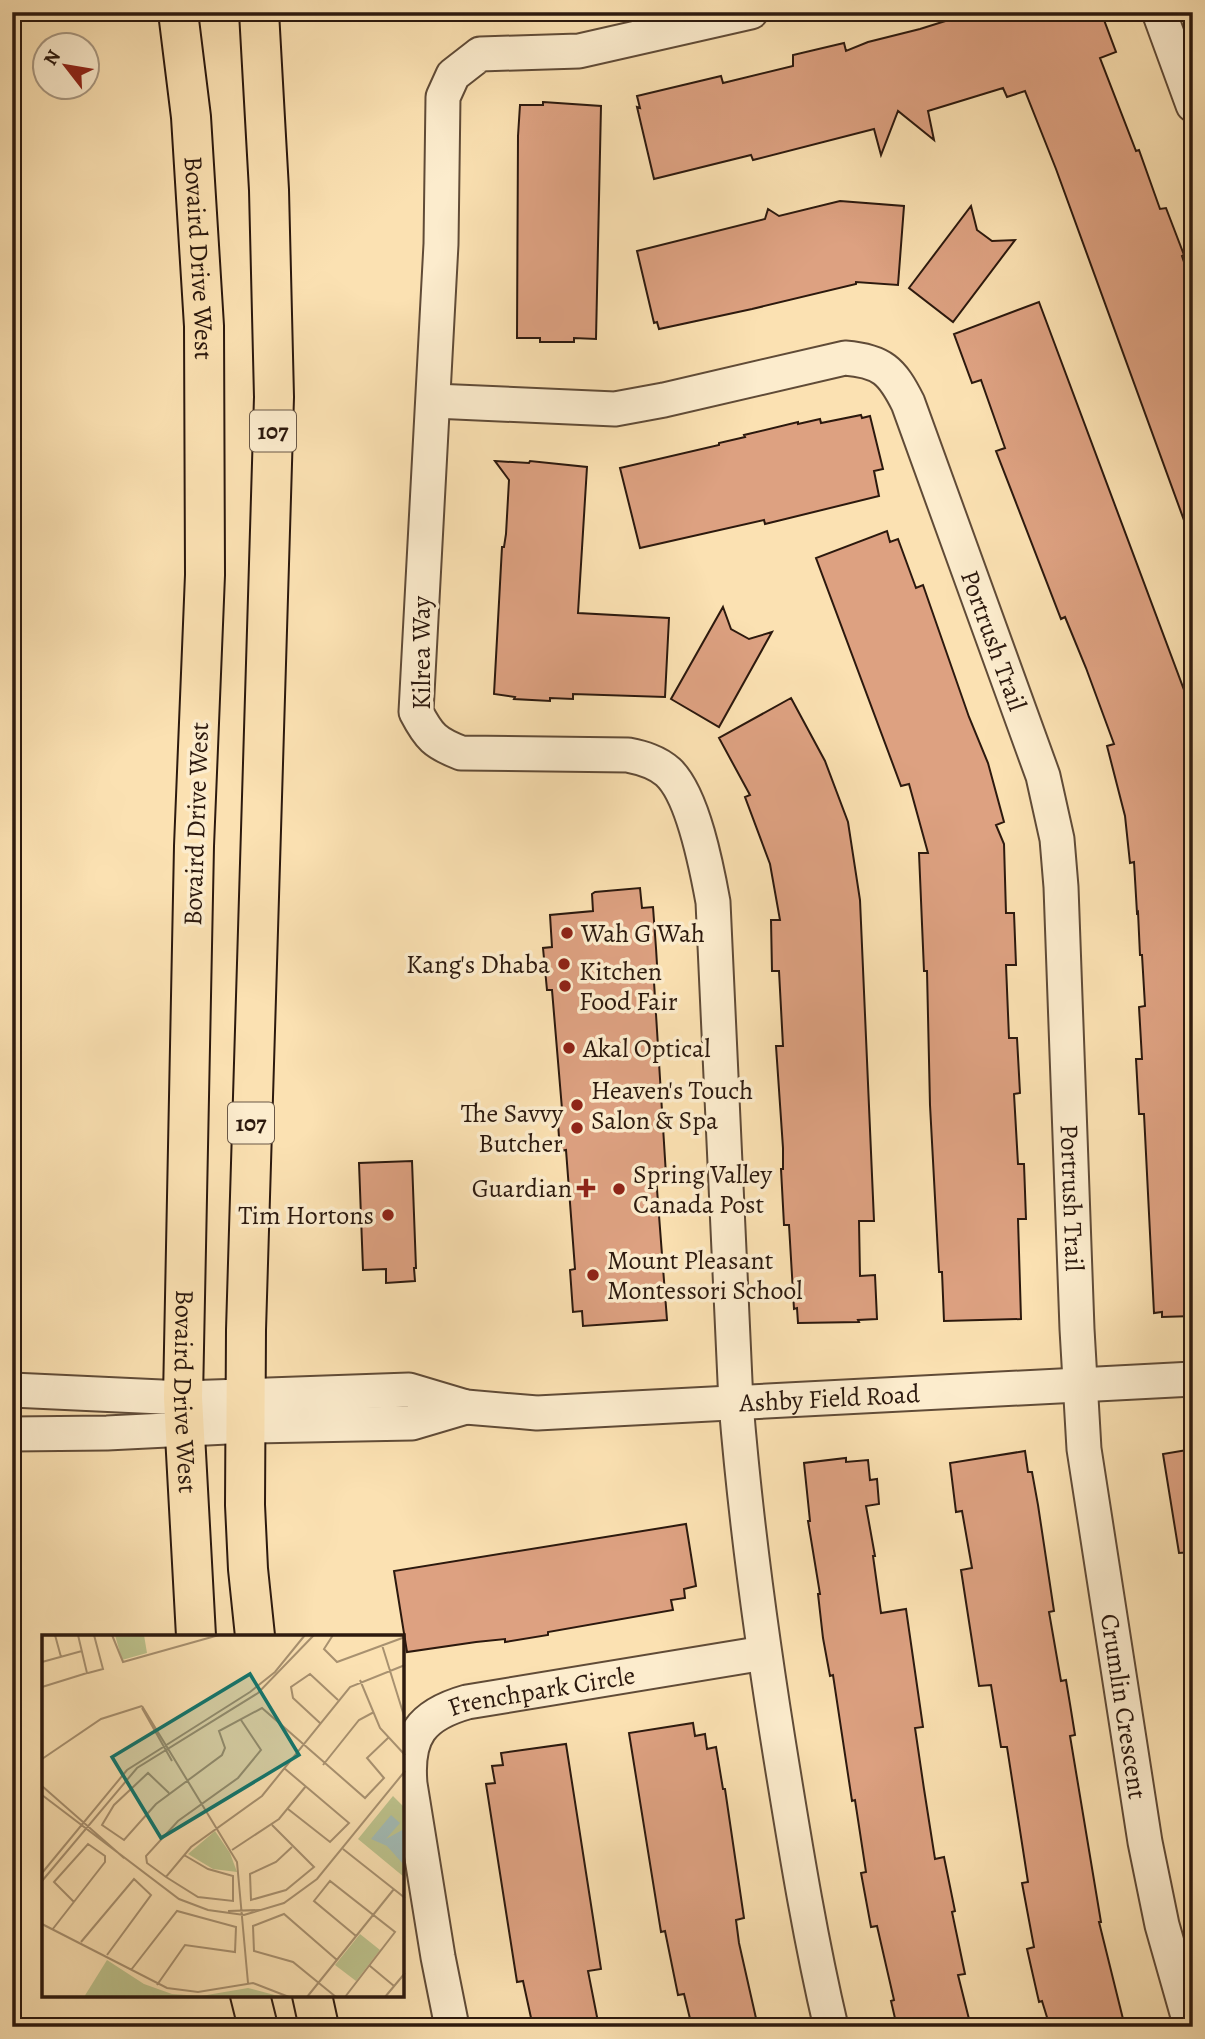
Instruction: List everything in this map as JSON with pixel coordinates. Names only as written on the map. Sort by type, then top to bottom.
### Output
[{"type":"main road","name":"Bovaird Drive West","points":[[178,12],[191,117],[204,326],[205,575],[194,846],[184,1414],[196,1635]]},
{"type":"main road","name":"107","points":[[255,1635],[245,1505],[246,1411],[258,849],[274,397],[269,190],[259,12]]},
{"type":"main road","points":[[250,1997],[258,2027]]},
{"type":"main road","points":[[312,1997],[319,2027]]},
{"type":"street","name":"Kilrea Way","points":[[736,1403],[713,902],[696,830],[684,795],[670,774],[644,758],[628,755],[461,753],[440,745],[426,733],[416,712],[416,681],[434,401],[441,244],[443,97],[453,75],[480,54],[579,51],[751,12]]},
{"type":"street","points":[[1159,12],[1193,105]]},
{"type":"street","name":"Portrush Trail","points":[[434,401],[615,408],[664,400],[845,358],[866,360],[886,368],[898,383],[1043,776],[1051,807],[1061,887],[1081,1384]]},
{"type":"street","name":"Ashby Field Road","points":[[184,1414],[246,1411],[412,1423],[466,1407],[537,1413],[1193,1379]]},
{"type":"street","name":"Crumlin Crescent","points":[[1081,1384],[1084,1449],[1145,1842],[1166,1938],[1191,2027]]},
{"type":"street","points":[[12,1390],[184,1414]]},
{"type":"street","points":[[736,1403],[764,1653],[800,1877],[831,2027]]},
{"type":"street","points":[[12,1434],[184,1414]]},
{"type":"street","name":"Frenchpark Circle","points":[[452,2027],[410,1784],[408,1761],[413,1740],[424,1724],[442,1709],[467,1702],[764,1653]]},
{"type":"building","points":[[974,12],[1101,12],[1116,52],[1100,58],[1136,151],[1139,150],[1160,209],[1166,208],[1184,255],[1182,256],[1189,277],[1186,278],[1193,296],[1193,534],[1189,534],[1025,91],[1007,97],[1003,88],[928,111],[934,140],[898,111],[881,155],[874,129],[753,160],[751,155],[654,179],[637,107],[640,108],[637,96],[721,76],[723,83],[793,66],[793,55],[844,43],[846,51],[868,42]]},
{"type":"building","points":[[543,102],[601,106],[596,339],[574,338],[574,342],[540,342],[540,338],[517,338],[520,105],[543,105]]},
{"type":"building","points":[[840,201],[904,206],[898,285],[856,282],[752,309],[659,329],[657,322],[654,323],[637,251],[765,219],[768,209],[779,216]]},
{"type":"building","points":[[971,206],[977,230],[992,241],[1015,240],[953,322],[909,288]]},
{"type":"building","points":[[1039,302],[1193,714],[1193,1316],[1162,1317],[1162,1312],[1154,1313],[1144,1114],[1139,1114],[1136,1059],[1142,1059],[1139,1007],[1145,1006],[1142,955],[1134,862],[1130,863],[1125,816],[1107,746],[1114,744],[1065,617],[1061,619],[996,451],[1005,448],[981,380],[972,383],[954,334]]},
{"type":"building","points":[[861,415],[862,418],[870,416],[883,469],[874,471],[879,496],[765,524],[764,520],[640,548],[620,468],[719,445],[745,437],[744,435],[798,422],[820,419],[821,423]]},
{"type":"building","points":[[495,461],[530,461],[587,467],[578,613],[669,618],[665,697],[573,694],[573,699],[550,698],[550,701],[514,699],[515,697],[494,694],[502,547],[506,534],[509,480]]},
{"type":"building","points":[[887,531],[890,542],[898,539],[916,588],[923,585],[988,763],[1004,822],[996,825],[1004,844],[1006,913],[1014,913],[1016,965],[1006,965],[1009,1038],[1017,1038],[1020,1093],[1014,1094],[1018,1164],[1024,1164],[1026,1219],[1018,1219],[1021,1319],[944,1321],[930,1105],[927,971],[924,971],[919,853],[928,853],[909,784],[901,786],[816,558]]},
{"type":"building","points":[[723,607],[731,629],[749,639],[772,632],[719,727],[671,699]]},
{"type":"building","points":[[791,698],[825,761],[848,822],[860,900],[874,1221],[859,1221],[860,1276],[875,1275],[877,1319],[858,1320],[859,1322],[798,1323],[797,1308],[794,1309],[789,1225],[784,1225],[781,1169],[783,1148],[776,1046],[783,1046],[779,971],[772,971],[771,920],[780,920],[770,864],[745,797],[750,795],[719,738]]},
{"type":"building","points":[[640,888],[642,908],[653,907],[656,948],[658,981],[654,982],[666,1175],[656,1176],[667,1320],[583,1326],[582,1311],[573,1312],[570,1270],[575,1269],[566,1150],[560,1151],[557,1109],[562,1109],[552,990],[547,990],[543,948],[552,947],[550,915],[593,911],[592,894],[595,892]]},
{"type":"building","name":"Tim Hortons","points":[[412,1161],[415,1281],[386,1283],[386,1269],[363,1270],[359,1163]]},
{"type":"building","points":[[1193,1449],[1193,1552],[1179,1553],[1163,1454]]},
{"type":"building","points":[[1025,1451],[1038,1505],[1054,1611],[1049,1612],[1061,1681],[1066,1680],[1075,1735],[1070,1736],[1099,1922],[1125,2027],[1050,2027],[1042,2001],[1039,2002],[1027,1949],[1034,1947],[1022,1883],[1028,1882],[1007,1747],[1001,1747],[991,1685],[979,1686],[961,1570],[972,1568],[962,1511],[956,1512],[950,1463]]},
{"type":"building","points":[[846,1458],[846,1462],[868,1460],[870,1480],[877,1479],[879,1504],[866,1506],[881,1613],[906,1609],[923,1727],[915,1728],[924,1789],[935,1859],[944,1857],[955,1911],[952,1912],[965,1974],[958,1975],[971,2027],[897,2027],[891,2001],[894,2000],[877,1926],[871,1927],[861,1873],[866,1872],[855,1800],[852,1801],[833,1675],[830,1676],[823,1638],[820,1594],[808,1521],[804,1463]]},
{"type":"building","points":[[686,1524],[696,1586],[684,1589],[685,1598],[671,1600],[673,1610],[505,1642],[505,1639],[407,1652],[394,1571]]},
{"type":"building","points":[[693,1723],[695,1736],[705,1734],[707,1749],[716,1747],[725,1789],[744,1918],[736,1920],[739,1943],[758,2027],[692,2027],[684,1994],[678,1995],[665,1931],[661,1932],[629,1733]]},
{"type":"building","points":[[566,1744],[601,1969],[588,1971],[599,2027],[533,2027],[523,1981],[517,1982],[486,1784],[495,1783],[492,1766],[503,1765],[501,1753]]},
{"type":"place","name":"Wah G Wah","points":[[567,933]]},
{"type":"place","name":"Kang's Dhaba","points":[[564,964]]},
{"type":"place","name":"Kitchen Food Fair","points":[[565,986]]},
{"type":"place","name":"Akal Optical","points":[[569,1048]]},
{"type":"place","name":"Heaven's Touch Salon & Spa","points":[[577,1105]]},
{"type":"place","name":"The Savvy Butcher","points":[[577,1128]]},
{"type":"place","name":"Guardian","points":[[586,1188]]},
{"type":"place","name":"Spring Valley Canada Post","points":[[619,1189]]},
{"type":"place","name":"Tim Hortons","points":[[388,1215]]},
{"type":"place","name":"Mount Pleasant Montessori School","points":[[593,1275]]}]
